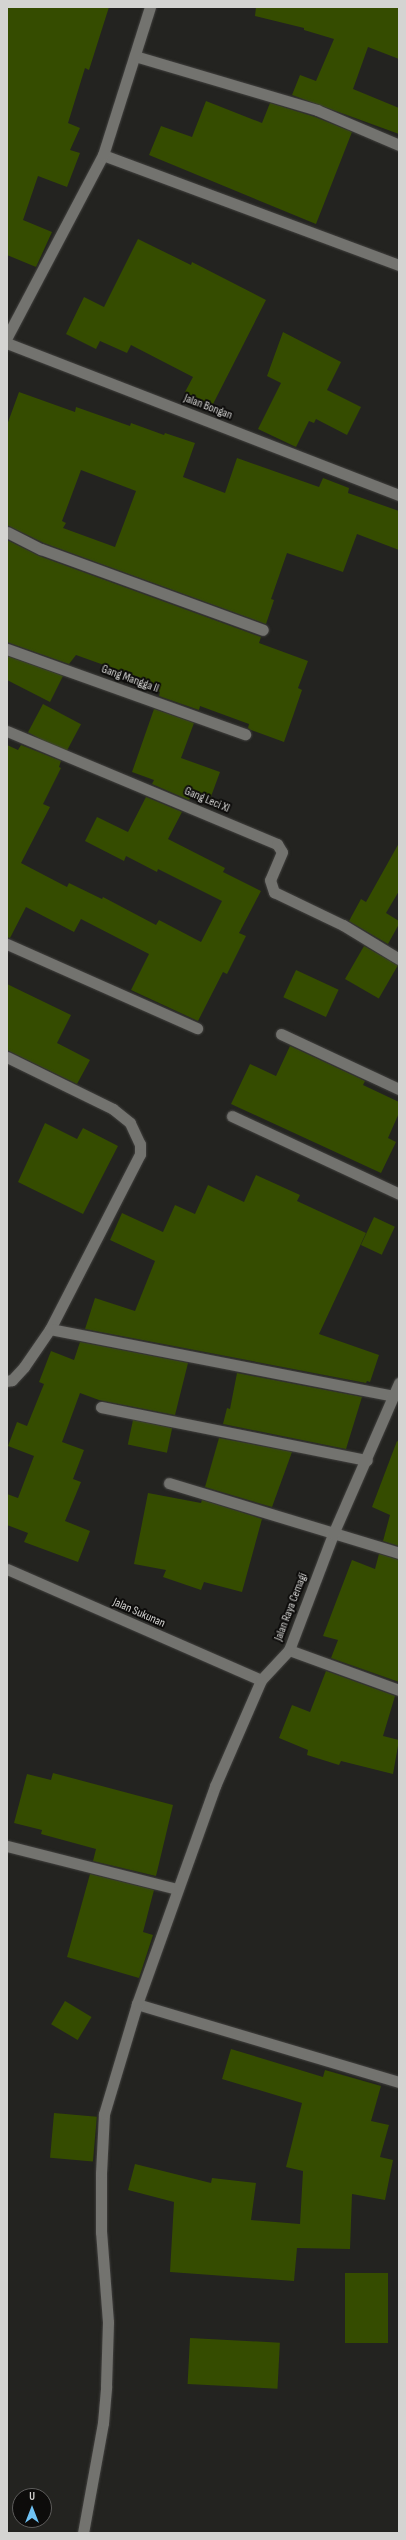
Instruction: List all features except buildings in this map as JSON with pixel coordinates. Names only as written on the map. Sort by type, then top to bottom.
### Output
[{"type":"street","points":[[7,337],[103,155],[150,7]]},
{"type":"street","points":[[135,56],[317,110],[399,145]]},
{"type":"street","points":[[103,155],[399,265]]},
{"type":"street","name":"Jalan Bongan","points":[[7,343],[399,495]]},
{"type":"street","points":[[7,532],[41,549],[264,630]]},
{"type":"street","name":"Gang Mangga II","points":[[7,649],[245,734]]},
{"type":"street","name":"Gang Leci XI","points":[[7,731],[277,844],[282,852],[270,880],[274,892],[343,925],[399,959]]},
{"type":"street","points":[[7,944],[197,1028]]},
{"type":"street","points":[[281,1034],[399,1090]]},
{"type":"street","points":[[7,1057],[113,1109],[130,1123],[140,1144],[140,1154],[50,1330],[24,1367],[12,1380],[7,1381]]},
{"type":"street","points":[[232,1116],[399,1194]]},
{"type":"street","points":[[50,1330],[394,1396]]},
{"type":"street","name":"Jalan Raya Cemagi","points":[[82,2533],[103,2424],[106,2386],[108,2322],[101,2202],[104,2114],[137,2004],[215,1786],[261,1680],[289,1650],[333,1534],[399,1383]]},
{"type":"street","points":[[101,1407],[366,1460]]},
{"type":"street","points":[[169,1483],[399,1553]]},
{"type":"street","name":"Jalan Sukunan","points":[[7,1569],[261,1680]]},
{"type":"street","points":[[289,1650],[399,1690]]},
{"type":"street","points":[[7,1846],[177,1889]]},
{"type":"street","points":[[137,2004],[399,2082]]}]
